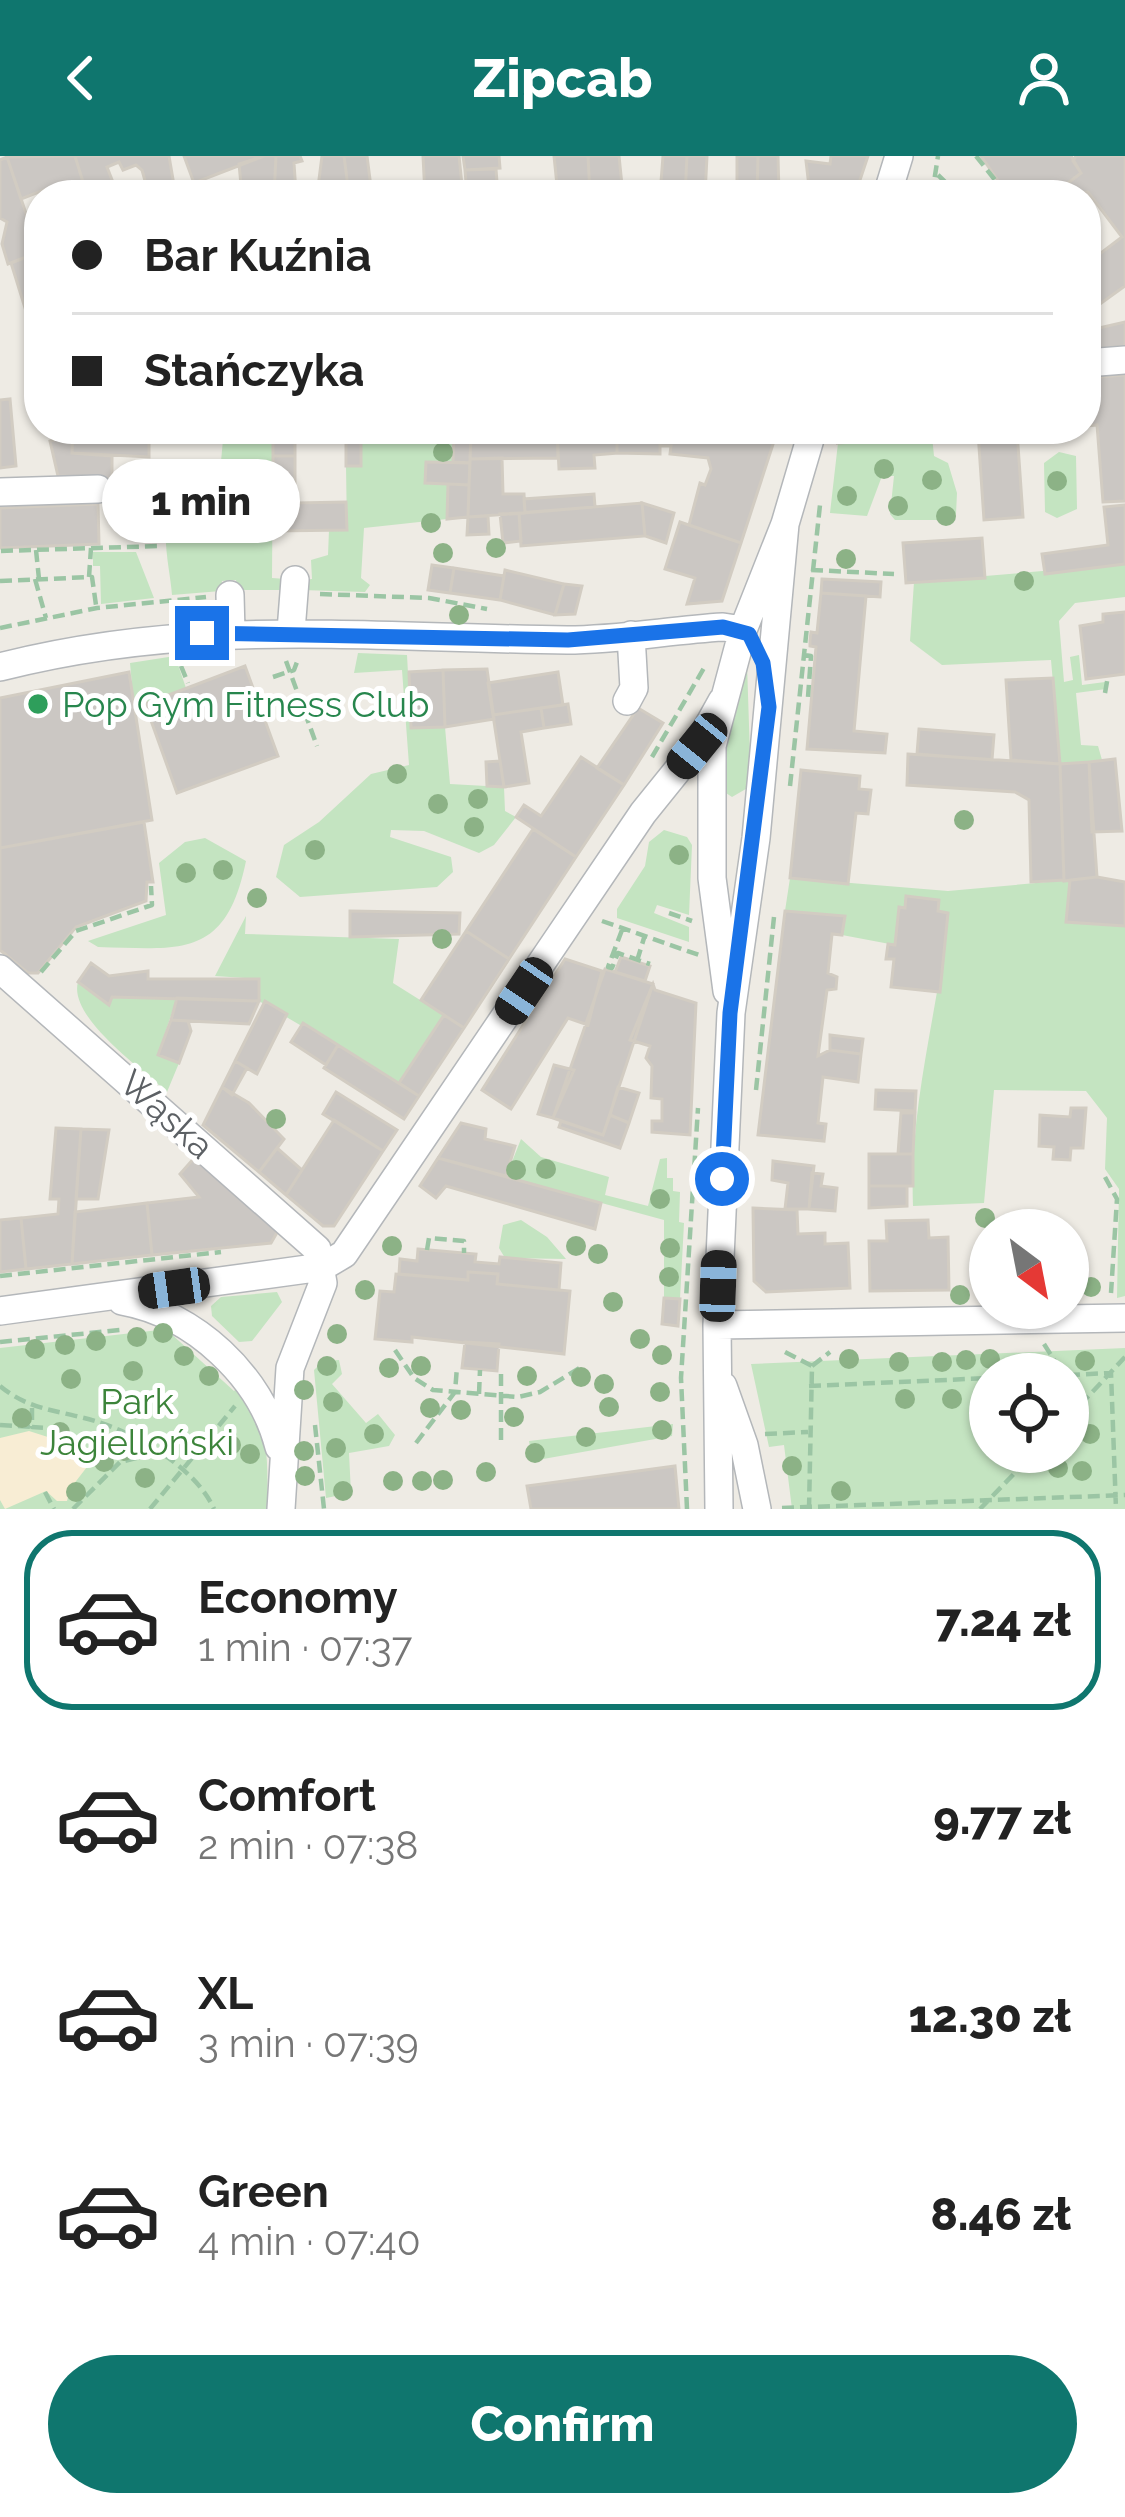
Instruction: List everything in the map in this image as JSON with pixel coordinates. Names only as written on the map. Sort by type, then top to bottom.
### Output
[{"type":"street","points":[[730,1013],[712,878],[710,766],[722,701],[743,630],[785,524],[809,444]]},
{"type":"street","points":[[0,492],[98,489]]},
{"type":"street","points":[[719,1509],[716,1359],[730,1013],[760,790],[785,524]]},
{"type":"street","points":[[292,642],[294,587]]},
{"type":"street","points":[[230,595],[231,632]]},
{"type":"street","points":[[0,667],[98,646],[231,632],[292,642],[568,640],[723,627],[743,630],[753,638],[763,663],[769,707]]},
{"type":"street","points":[[627,700],[634,688],[631,635]]},
{"type":"street","points":[[0,1311],[322,1267],[356,1244],[643,813],[703,737],[722,701]]},
{"type":"street","points":[[710,766],[728,806],[746,806],[760,790]]},
{"type":"street","name":"Wąska","points":[[0,969],[307,1238],[322,1267]]},
{"type":"street","points":[[281,1509],[292,1354],[323,1283],[322,1267]]},
{"type":"street","points":[[265,1275],[302,1288],[308,1303],[304,1325]]},
{"type":"street","points":[[197,1332],[190,1306],[214,1282]]},
{"type":"street","points":[[94,1299],[157,1309],[197,1332],[249,1388],[273,1428],[281,1460]]},
{"type":"street","points":[[717,1325],[1117,1320]]},
{"type":"street","points":[[223,1355],[247,1365],[292,1354]]},
{"type":"street","points":[[716,1359],[757,1509]]},
{"type":"path","points":[[936,180],[938,156]]},
{"type":"path","points":[[976,156],[994,180]]},
{"type":"path","points":[[938,175],[943,180]]},
{"type":"path","points":[[788,803],[806,697],[820,504]]},
{"type":"path","points":[[1,551],[160,546]]},
{"type":"path","points":[[92,548],[89,577],[97,608]]},
{"type":"path","points":[[36,550],[46,618]]},
{"type":"path","points":[[812,570],[894,574]]},
{"type":"path","points":[[0,581],[89,577]]},
{"type":"path","points":[[294,587],[398,596]]},
{"type":"path","points":[[0,628],[97,608],[230,595]]},
{"type":"path","points":[[290,671],[292,642]]},
{"type":"path","points":[[292,642],[290,671],[317,746]]},
{"type":"path","points":[[176,654],[188,683]]},
{"type":"path","points":[[273,677],[290,671]]},
{"type":"path","points":[[1106,693],[1108,676]]},
{"type":"path","points":[[26,990],[76,931],[152,905],[151,886]]},
{"type":"path","points":[[755,1102],[776,905]]},
{"type":"path","points":[[669,913],[703,924]]},
{"type":"path","points":[[602,921],[705,957]]},
{"type":"path","points":[[622,930],[616,950],[650,964]]},
{"type":"path","points":[[637,960],[644,938]]},
{"type":"path","points":[[704,940],[706,969]]},
{"type":"path","points":[[687,1509],[681,1378],[700,1090]]},
{"type":"path","points":[[1105,1177],[1117,1198],[1117,1320]]},
{"type":"path","points":[[427,1250],[429,1238],[464,1241],[464,1253]]},
{"type":"path","points":[[0,1276],[231,1250]]},
{"type":"path","points":[[0,1342],[135,1328]]},
{"type":"path","points":[[1044,1344],[1050,1353]]},
{"type":"path","points":[[395,1350],[422,1384],[499,1396],[540,1392],[583,1366]]},
{"type":"path","points":[[783,1351],[812,1366],[809,1508]]},
{"type":"path","points":[[1089,1396],[1125,1357]]},
{"type":"path","points":[[416,1443],[455,1392],[457,1367]]},
{"type":"path","points":[[479,1394],[480,1370]]},
{"type":"path","points":[[501,1440],[502,1370]]},
{"type":"path","points":[[1089,1374],[1111,1373]]},
{"type":"path","points":[[1111,1373],[1121,1496],[1116,1509]]},
{"type":"path","points":[[808,1386],[969,1379]]},
{"type":"path","points":[[0,1386],[32,1408],[98,1422],[157,1453],[182,1470],[214,1509]]},
{"type":"path","points":[[150,1509],[249,1388]]},
{"type":"path","points":[[32,1408],[32,1427]]},
{"type":"path","points":[[315,1422],[324,1509]]},
{"type":"path","points":[[0,1425],[45,1427],[55,1436]]},
{"type":"path","points":[[765,1434],[809,1432]]},
{"type":"path","points":[[73,1509],[120,1462],[157,1453]]},
{"type":"path","points":[[980,1509],[1015,1473]]},
{"type":"path","points":[[45,1492],[54,1509]]},
{"type":"path","points":[[777,1508],[1121,1496]]},
{"type":"path","points":[[955,1503],[971,1509]]},
{"type":"green space","points":[[223,444],[273,444],[272,578],[286,579],[286,590],[238,590],[236,580],[222,581],[221,591],[172,595],[166,528],[172,504],[180,494],[196,500],[219,483]]},
{"type":"green space","points":[[361,444],[454,444],[453,462],[426,463],[425,483],[448,484],[447,519],[364,528],[361,578],[370,585],[365,592],[302,590],[302,580],[312,579],[311,560],[328,555],[329,530],[347,529],[346,466],[361,465]]},
{"type":"green space","points":[[838,444],[933,444],[934,456],[948,463],[957,493],[956,514],[950,520],[895,520],[890,514],[894,476],[882,476],[867,516],[830,513]]},
{"type":"green space","points":[[1059,452],[1076,456],[1077,509],[1057,518],[1045,512],[1044,463]]},
{"type":"green space","points":[[93,552],[136,552],[154,598],[101,604],[100,566],[93,566]]},
{"type":"green space","points":[[1125,564],[1125,597],[1075,603],[1059,621],[1064,682],[1073,680],[1070,657],[1079,655],[1082,685],[1105,682],[1106,689],[1076,693],[1081,745],[1098,746],[1102,760],[1060,764],[1051,660],[942,665],[910,641],[914,582]]},
{"type":"green space","points":[[358,653],[407,655],[411,728],[445,727],[450,784],[504,787],[505,811],[516,817],[494,845],[479,853],[424,831],[391,830],[390,837],[451,857],[453,872],[437,887],[300,897],[276,877],[284,845],[319,822],[371,774],[409,765],[402,670],[354,673]]},
{"type":"green space","points":[[175,656],[186,688],[134,707],[130,663]]},
{"type":"green space","points":[[747,664],[751,786],[732,797],[720,789],[718,774]]},
{"type":"green space","points":[[664,830],[687,837],[692,845],[689,915],[657,905],[654,913],[689,927],[689,942],[617,918],[617,909],[645,866],[649,842]]},
{"type":"green space","points":[[205,838],[246,861],[226,916],[212,932],[176,947],[98,947],[88,941],[166,915],[159,863],[185,842]]},
{"type":"green space","points":[[790,878],[948,891],[1070,880],[1067,922],[1125,926],[1125,1296],[1117,1298],[1119,1189],[1105,1169],[1107,1118],[1086,1091],[994,1090],[984,1203],[913,1206],[915,1131],[948,914],[938,911],[938,900],[906,896],[905,908],[898,908],[895,945],[842,935],[844,916],[785,911]]},
{"type":"green space","points":[[246,916],[245,934],[399,939],[393,983],[444,1015],[399,1083],[259,1001],[259,979],[215,976]]},
{"type":"green space","points":[[78,982],[108,1004],[112,997],[177,998],[158,1054],[179,1063],[167,1092],[95,1026],[78,996]]},
{"type":"green space","points":[[521,1139],[541,1157],[609,1177],[605,1195],[648,1206],[660,1159],[667,1158],[667,1178],[673,1178],[673,1191],[680,1192],[679,1222],[684,1223],[680,1299],[664,1298],[664,1220],[506,1177]]},
{"type":"green space","points":[[521,1220],[547,1237],[566,1259],[505,1258],[499,1248],[503,1225]]},
{"type":"green space","points":[[277,1292],[282,1302],[252,1341],[239,1342],[212,1316],[211,1306],[221,1297]]},
{"type":"green space","name":"Park Jagielloński","points":[[168,1331],[234,1391],[241,1384],[250,1398],[265,1444],[267,1509],[0,1509],[0,1348]]},
{"type":"green space","points":[[1125,1348],[1125,1509],[792,1509],[784,1445],[769,1447],[751,1364],[969,1355],[969,1473],[1089,1473],[1089,1353],[1008,1353]]},
{"type":"green space","points":[[339,1360],[342,1374],[332,1384],[366,1423],[378,1414],[395,1435],[389,1446],[349,1453],[351,1493],[326,1498],[314,1370],[323,1361]]},
{"type":"green space","points":[[673,1424],[672,1436],[532,1461],[529,1441]]},
{"type":"sand","points":[[29,1431],[76,1446],[90,1463],[70,1489],[67,1501],[57,1501],[46,1491],[5,1509],[0,1500],[0,1438]]},
{"type":"building","points":[[75,156],[169,156],[173,180],[145,180],[136,165],[123,170],[119,162],[107,167],[112,180],[82,180]]},
{"type":"building","points":[[75,156],[82,180],[24,180],[21,199],[7,157]]},
{"type":"building","points":[[184,156],[264,156],[202,180],[193,180]]},
{"type":"building","points":[[276,156],[275,180],[241,180],[239,164]]},
{"type":"building","points":[[276,156],[300,156],[302,161],[294,163],[295,180],[275,180]]},
{"type":"building","points":[[322,156],[344,156],[347,180],[319,180]]},
{"type":"building","points":[[344,156],[367,156],[370,180],[347,180]]},
{"type":"building","points":[[423,156],[459,156],[461,180],[424,180]]},
{"type":"building","points":[[463,156],[499,156],[500,168],[465,170]]},
{"type":"building","points":[[554,156],[588,156],[589,180],[556,180]]},
{"type":"building","points":[[588,156],[619,156],[621,180],[589,180]]},
{"type":"building","points":[[663,156],[687,156],[686,180],[661,180]]},
{"type":"building","points":[[687,156],[707,156],[706,180],[686,180]]},
{"type":"building","points":[[737,156],[758,156],[757,180],[737,180]]},
{"type":"building","points":[[758,156],[778,156],[779,180],[757,180]]},
{"type":"building","points":[[831,156],[868,156],[860,180],[808,180],[806,161],[830,164]]},
{"type":"building","points":[[981,156],[1071,156],[1081,173],[1072,180],[998,180]]},
{"type":"building","points":[[1076,156],[1125,156],[1125,286],[1101,303],[1101,253],[1122,237],[1101,209],[1101,180],[1072,180],[1081,173],[1073,161]]},
{"type":"building","points":[[7,157],[24,207],[24,258],[8,264],[2,244],[7,222],[0,218],[0,160]]},
{"type":"building","points":[[496,169],[497,180],[466,180],[465,170]]},
{"type":"building","points":[[24,258],[24,305],[11,263]]},
{"type":"building","points":[[1125,322],[1125,346],[1101,348],[1101,328]]},
{"type":"building","points":[[1125,375],[1125,501],[1103,502],[1101,377]]},
{"type":"building","points":[[10,399],[16,466],[0,468],[0,400]]},
{"type":"building","points":[[51,444],[72,444],[72,453],[112,456],[112,479],[58,476]]},
{"type":"building","points":[[72,444],[149,444],[149,457],[72,453]]},
{"type":"building","points":[[273,444],[295,444],[295,456],[273,456]]},
{"type":"building","points":[[346,444],[361,444],[361,466],[346,466]]},
{"type":"building","points":[[454,444],[471,444],[470,463],[453,462]]},
{"type":"building","points":[[471,444],[558,444],[558,458],[470,459]]},
{"type":"building","points":[[558,444],[617,444],[617,453],[594,455],[595,468],[559,469]]},
{"type":"building","points":[[617,444],[660,444],[660,454],[617,453]]},
{"type":"building","points":[[773,444],[741,543],[689,525],[700,483],[705,485],[711,469],[708,458],[670,454],[671,446],[660,446]]},
{"type":"building","points":[[979,444],[1018,444],[1023,517],[984,520]]},
{"type":"building","points":[[273,456],[295,456],[295,503],[346,502],[347,530],[273,531]]},
{"type":"building","points":[[502,458],[503,494],[524,494],[525,513],[468,517],[470,459]]},
{"type":"building","points":[[426,462],[470,463],[469,485],[425,483]]},
{"type":"building","points":[[448,484],[469,485],[468,517],[447,519]]},
{"type":"building","points":[[594,494],[595,507],[525,513],[524,499]]},
{"type":"building","points":[[642,503],[674,513],[666,543],[645,536]]},
{"type":"building","points":[[642,503],[645,536],[521,546],[519,513]]},
{"type":"building","points":[[98,504],[99,544],[0,548],[0,508]]},
{"type":"building","points":[[1125,505],[1125,564],[1045,574],[1042,554],[1108,545],[1104,507]]},
{"type":"building","points":[[519,513],[521,541],[503,543],[500,514]]},
{"type":"building","points":[[488,516],[489,534],[467,535],[468,517]]},
{"type":"building","points":[[680,522],[741,543],[722,601],[687,604],[695,578],[665,569]]},
{"type":"building","points":[[982,538],[985,578],[906,583],[903,543]]},
{"type":"building","points":[[432,565],[454,568],[450,593],[428,590]]},
{"type":"building","points":[[454,568],[504,576],[500,600],[450,593]]},
{"type":"building","points":[[505,570],[564,584],[555,615],[500,600]]},
{"type":"building","points":[[822,579],[881,582],[880,597],[821,593]]},
{"type":"building","points":[[564,584],[582,586],[575,614],[555,615]]},
{"type":"building","points":[[821,593],[866,596],[854,731],[887,734],[885,753],[807,749],[816,647],[810,646],[810,640],[811,632],[817,633]]},
{"type":"building","points":[[1125,612],[1125,674],[1086,679],[1080,626],[1103,622],[1103,614]]},
{"type":"building","points":[[245,666],[278,756],[177,793],[145,704]]},
{"type":"building","points":[[487,669],[494,719],[445,727],[443,670]]},
{"type":"building","points":[[443,670],[445,727],[411,728],[409,672]]},
{"type":"building","points":[[129,672],[152,820],[0,848],[0,698]]},
{"type":"building","points":[[558,672],[563,705],[493,715],[488,683]]},
{"type":"building","points":[[1053,678],[1060,764],[1011,760],[1006,680]]},
{"type":"building","points":[[568,704],[571,724],[544,728],[541,708]]},
{"type":"building","points":[[541,708],[544,728],[521,732],[529,783],[504,787],[493,715]]},
{"type":"building","points":[[638,708],[663,723],[624,785],[597,768]]},
{"type":"building","points":[[919,729],[994,735],[992,760],[917,754]]},
{"type":"building","points":[[908,754],[1060,764],[1064,880],[1031,882],[1029,800],[1015,792],[907,785]]},
{"type":"building","points":[[581,757],[624,785],[576,857],[516,817],[524,805],[541,816]]},
{"type":"building","points":[[1115,759],[1122,831],[1092,832],[1089,762]]},
{"type":"building","points":[[500,761],[504,787],[487,786],[486,762]]},
{"type":"building","points":[[1089,762],[1097,877],[1064,881],[1060,764]]},
{"type":"building","points":[[801,770],[860,776],[859,789],[871,790],[868,814],[856,813],[848,884],[790,878]]},
{"type":"building","points":[[144,822],[153,882],[147,882],[146,901],[76,927],[38,973],[28,973],[0,950],[0,848]]},
{"type":"building","points":[[533,829],[576,857],[509,959],[466,931]]},
{"type":"building","points":[[1097,877],[1125,882],[1125,926],[1066,922],[1070,880]]},
{"type":"building","points":[[906,896],[939,900],[938,911],[948,913],[940,992],[891,987],[894,959],[886,959],[888,944],[895,945],[899,907],[905,908]]},
{"type":"building","points":[[350,911],[460,913],[459,934],[350,937]]},
{"type":"building","points":[[785,911],[845,916],[842,935],[832,934],[828,973],[837,977],[836,989],[827,990],[818,1056],[830,1050],[861,1054],[858,1082],[823,1077],[818,1123],[826,1124],[824,1141],[758,1135]]},
{"type":"building","points":[[466,931],[509,959],[464,1028],[421,1000]]},
{"type":"building","points":[[621,957],[650,966],[645,981],[615,972]]},
{"type":"building","points":[[565,959],[602,971],[588,1025],[568,1018],[511,1109],[482,1090]]},
{"type":"building","points":[[91,963],[109,976],[148,971],[148,979],[259,979],[259,1001],[112,997],[109,1005],[78,982]]},
{"type":"building","points":[[605,969],[653,984],[603,1135],[553,1118]]},
{"type":"building","points":[[653,984],[655,990],[696,1003],[690,1135],[652,1132],[652,1121],[662,1121],[662,1099],[651,1098],[652,1066],[646,1058],[650,1046],[630,1040]]},
{"type":"building","points":[[177,998],[259,1001],[249,1024],[171,1020]]},
{"type":"building","points":[[265,1001],[287,1014],[257,1074],[235,1061]]},
{"type":"building","points":[[444,1015],[464,1028],[419,1096],[399,1083]]},
{"type":"building","points":[[171,1020],[188,1021],[191,1031],[179,1063],[158,1055]]},
{"type":"building","points":[[303,1023],[338,1045],[326,1065],[291,1042]]},
{"type":"building","points":[[830,1035],[863,1039],[861,1054],[830,1050]]},
{"type":"building","points":[[338,1045],[419,1096],[404,1119],[324,1068]]},
{"type":"building","points":[[235,1061],[247,1068],[232,1095],[222,1087]]},
{"type":"building","points":[[554,1065],[574,1070],[553,1118],[538,1114]]},
{"type":"building","points":[[222,1087],[249,1103],[284,1139],[259,1172],[203,1125]]},
{"type":"building","points":[[618,1087],[639,1093],[629,1123],[610,1115]]},
{"type":"building","points":[[876,1090],[916,1091],[915,1111],[875,1109]]},
{"type":"building","points":[[336,1092],[397,1130],[383,1151],[323,1114]]},
{"type":"building","points":[[1071,1108],[1086,1108],[1083,1148],[1071,1148],[1070,1160],[1053,1159],[1054,1147],[1039,1146],[1040,1115],[1070,1117]]},
{"type":"building","points":[[901,1113],[915,1113],[913,1154],[898,1154]]},
{"type":"building","points":[[610,1115],[629,1123],[620,1148],[559,1127],[561,1121],[603,1135]]},
{"type":"building","points":[[334,1120],[383,1151],[334,1226],[323,1226],[286,1195]]},
{"type":"building","points":[[461,1123],[486,1129],[485,1139],[515,1146],[506,1176],[438,1158]]},
{"type":"building","points":[[56,1128],[81,1129],[72,1264],[26,1269],[21,1218],[58,1214],[59,1199],[50,1199]]},
{"type":"building","points":[[81,1129],[109,1130],[98,1199],[76,1199]]},
{"type":"building","points":[[277,1148],[302,1170],[286,1195],[259,1172]]},
{"type":"building","points":[[869,1154],[913,1154],[913,1186],[869,1186]]},
{"type":"building","points":[[195,1157],[279,1229],[271,1243],[152,1255],[147,1203],[199,1197],[180,1174]]},
{"type":"building","points":[[438,1158],[601,1203],[595,1229],[446,1186],[436,1198],[420,1186]]},
{"type":"building","points":[[773,1161],[814,1166],[809,1209],[785,1209],[788,1183],[772,1180]]},
{"type":"building","points":[[812,1173],[823,1174],[821,1186],[837,1188],[835,1211],[809,1209]]},
{"type":"building","points":[[869,1186],[907,1186],[907,1206],[869,1208]]},
{"type":"building","points":[[147,1203],[152,1255],[72,1264],[75,1212]]},
{"type":"building","points":[[753,1208],[797,1210],[798,1234],[825,1233],[825,1244],[848,1243],[850,1288],[766,1292],[754,1281]]},
{"type":"building","points":[[21,1218],[26,1269],[0,1272],[0,1220]]},
{"type":"building","points":[[928,1220],[929,1238],[948,1237],[949,1290],[870,1291],[869,1241],[887,1241],[886,1221]]},
{"type":"building","points":[[418,1249],[476,1254],[475,1262],[499,1264],[500,1257],[561,1263],[559,1290],[497,1284],[498,1274],[468,1272],[468,1280],[399,1274],[400,1259],[417,1261]]},
{"type":"building","points":[[468,1272],[498,1274],[497,1284],[570,1291],[564,1354],[412,1337],[412,1342],[375,1339],[380,1291],[394,1292],[396,1274],[468,1280]]},
{"type":"building","points":[[664,1298],[680,1299],[678,1326],[662,1324]]},
{"type":"building","points":[[465,1342],[499,1344],[497,1371],[462,1368]]},
{"type":"building","points":[[675,1466],[679,1509],[531,1509],[527,1486]]},
{"type":"place","name":"Pop Gym Fitness Club","points":[[38,704]]},
{"type":"route","points":[[202,633],[341,632],[568,640],[723,627],[743,630],[753,638],[763,663],[769,707],[751,877],[730,1013],[722,1179]]}]
